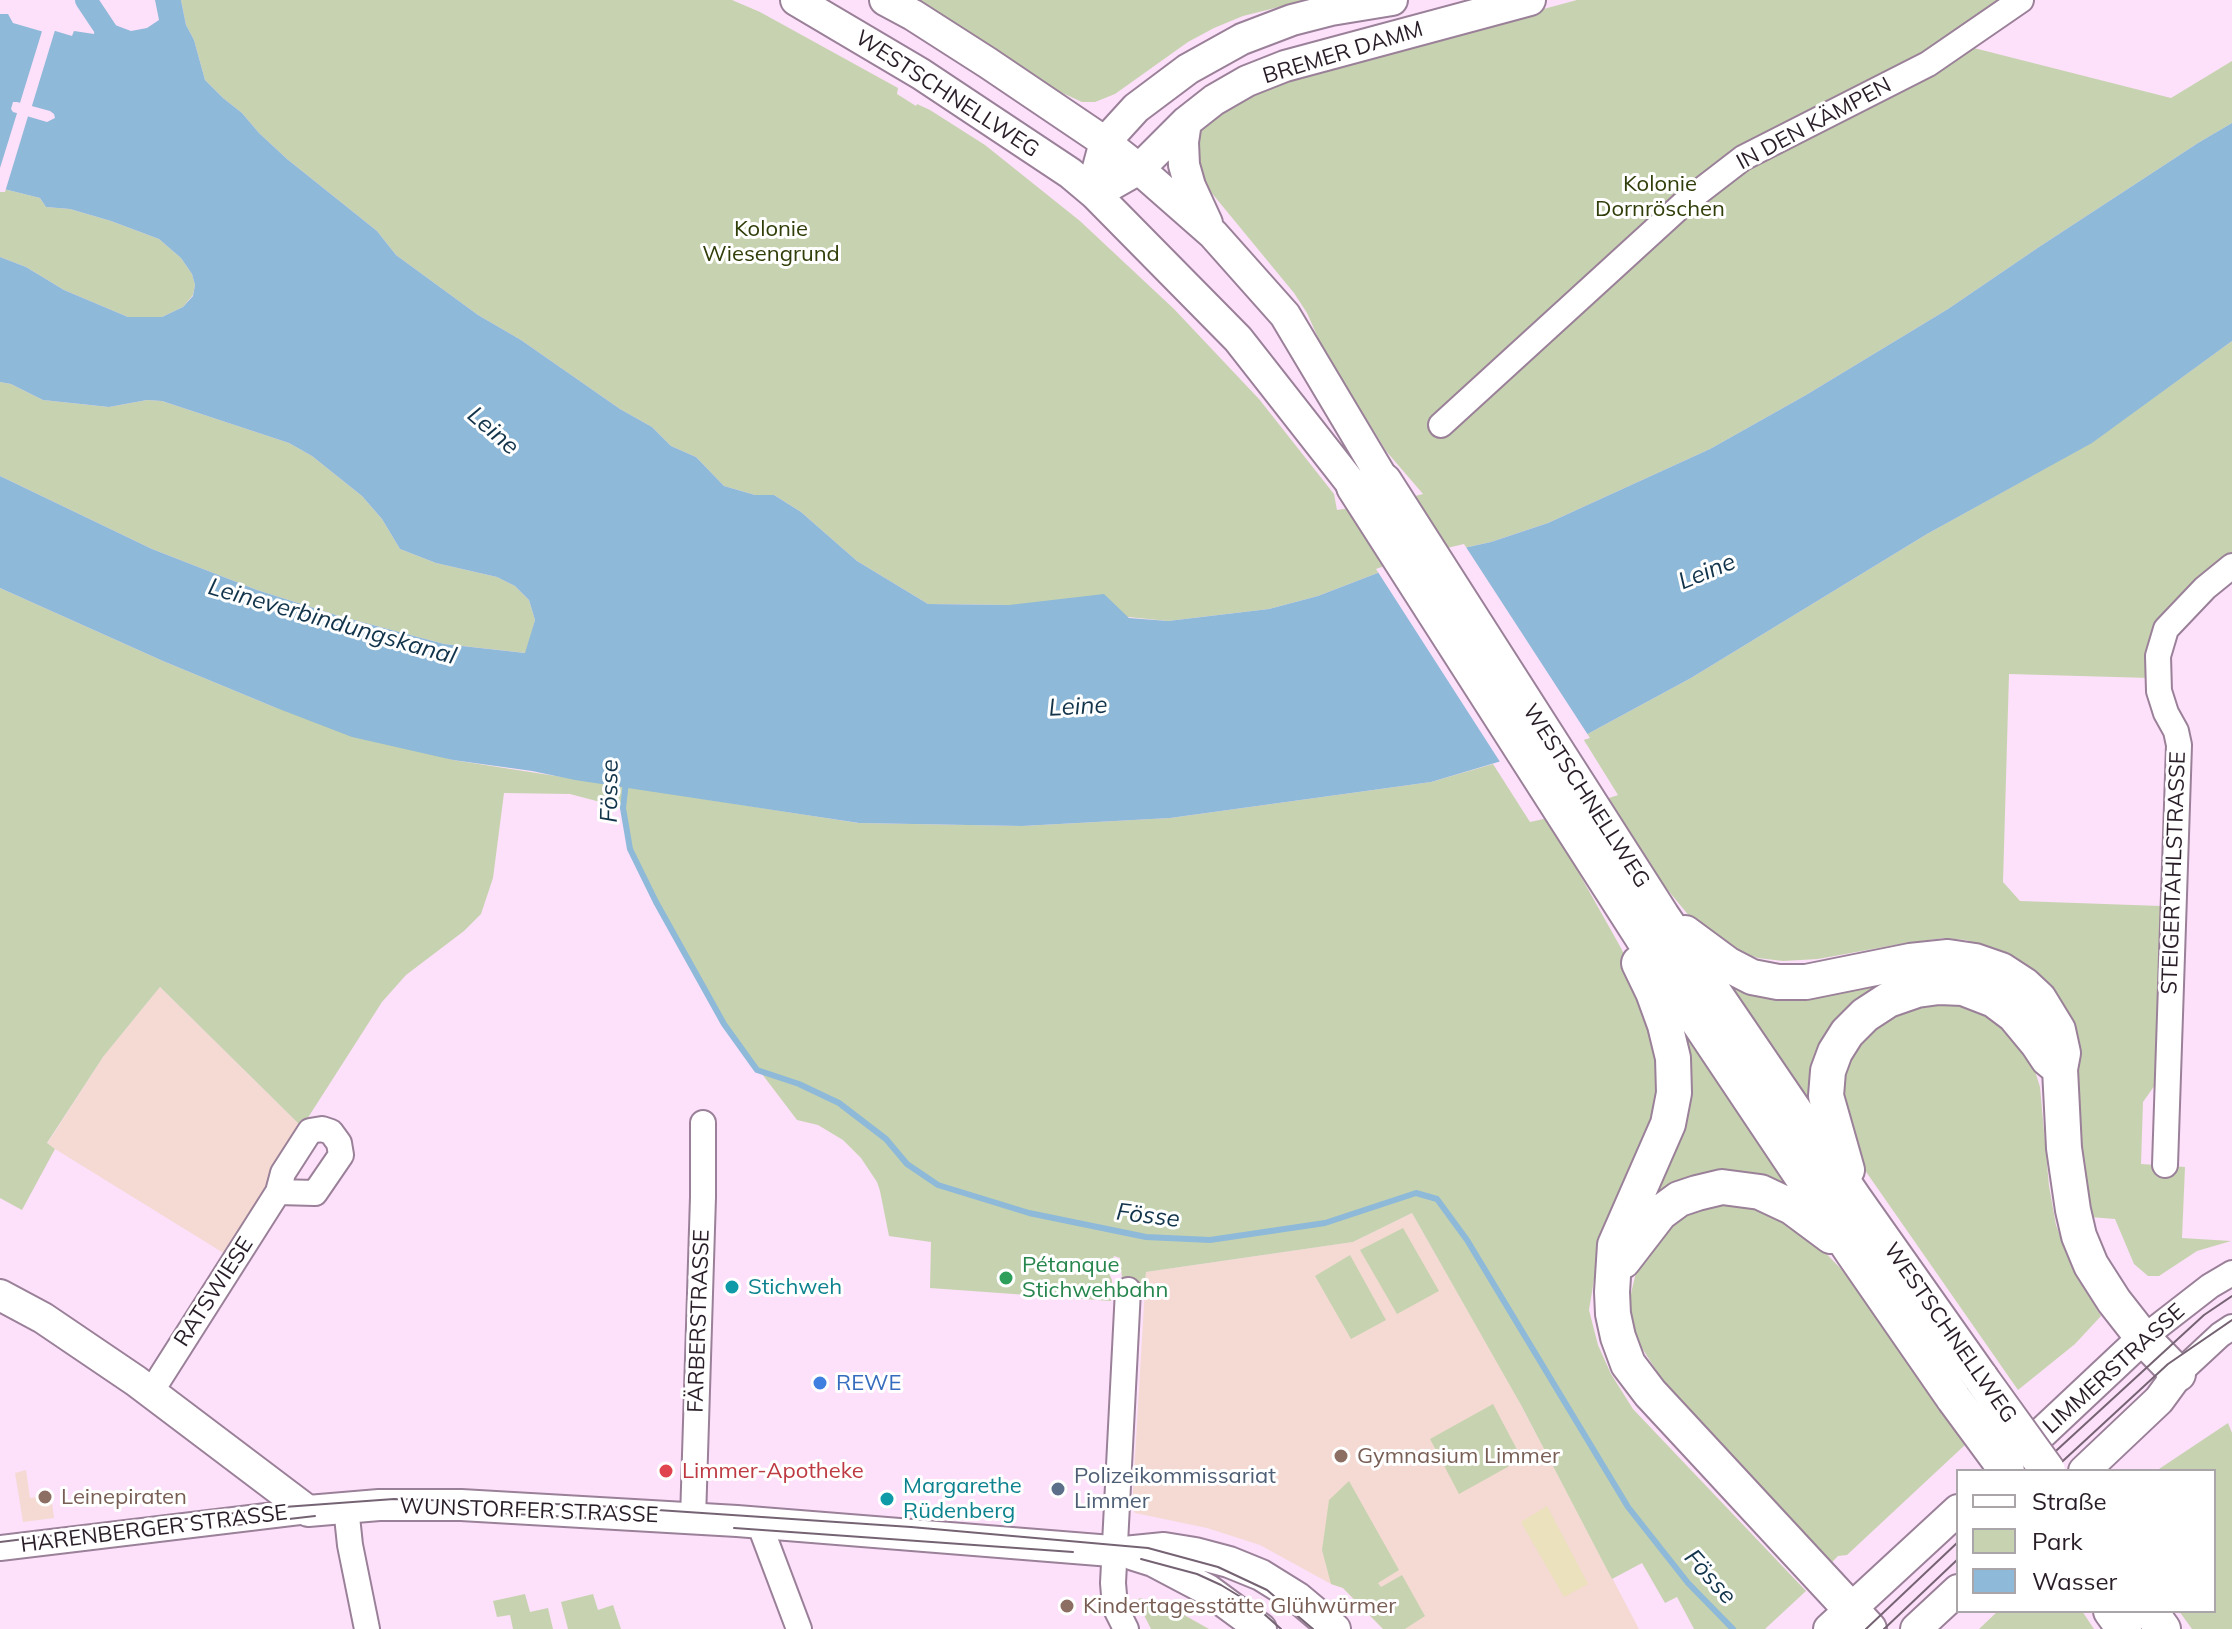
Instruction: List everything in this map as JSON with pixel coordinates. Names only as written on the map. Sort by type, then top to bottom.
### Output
[{"type":"highway","name":"WESTSCHNELLWEG","points":[[1369,484],[1575,815],[1651,951],[1853,1253],[2006,1469]]},
{"type":"highway","name":"WESTSCHNELLWEG","points":[[1575,815],[1662,916],[1854,1198],[2047,1469]]},
{"type":"highway","points":[[1575,815],[1653,992],[1673,1058],[1674,1093],[1668,1124],[1615,1245],[1613,1314],[1618,1337],[1628,1364],[1650,1393],[1849,1622]]},
{"type":"highway","points":[[1662,916],[1727,964],[1752,977],[1778,982],[1806,982],[1910,961],[1948,957],[1975,961],[2001,970],[2024,985],[2039,999],[2058,1030],[2063,1053],[2060,1069],[2064,1148],[2079,1236],[2091,1265],[2114,1301],[2143,1338],[2178,1374]]},
{"type":"highway","points":[[1854,1198],[1826,1096],[1828,1071],[1847,1033],[1865,1015],[1888,1000],[1917,990],[1939,987],[1963,988],[1994,1000],[2014,1015],[2048,1059],[2060,1069]]},
{"type":"highway","points":[[1615,1270],[1660,1213],[1679,1199],[1722,1187],[1760,1192],[1792,1207],[1853,1253]]},
{"type":"main road","name":"WESTSCHNELLWEG","points":[[796,0],[913,69],[1070,173],[1095,194],[1238,339],[1369,484]]},
{"type":"main road","name":"WESTSCHNELLWEG","points":[[885,0],[922,20],[1105,142],[1213,234],[1285,315],[1369,484]]},
{"type":"main road","name":"BREMER DAMM","points":[[1105,142],[1136,108],[1188,69],[1242,39],[1292,20],[1392,0]]},
{"type":"main road","name":"BREMER DAMM","points":[[1095,194],[1139,169],[1186,122],[1214,100],[1247,81],[1285,66],[1518,3]]},
{"type":"main road","points":[[1054,108],[1093,121],[1121,117],[1136,108]]},
{"type":"main road","points":[[1186,122],[1184,165],[1190,186],[1213,234]]},
{"type":"main road","points":[[1095,194],[1105,142]]},
{"type":"main road","points":[[0,1295],[43,1318],[151,1392],[308,1511]]},
{"type":"main road","name":"LIMMERSTRASSE","points":[[2002,1469],[2143,1338]]},
{"type":"main road","name":"LIMMERSTRASSE","points":[[2086,1469],[2159,1400],[2178,1374]]},
{"type":"main road","name":"WUNSTORFER STRASSE","points":[[308,1511],[346,1507],[461,1505],[759,1523],[1120,1551],[1164,1548],[1229,1562],[1261,1575],[1298,1598],[1335,1629]]},
{"type":"main road","points":[[1849,1622],[1956,1512]]},
{"type":"main road","name":"WUNSTORFER STRASSE","points":[[1120,1551],[1153,1561],[1208,1590],[1261,1629]]},
{"type":"main road","points":[[1916,1629],[1956,1592]]},
{"type":"street","name":"IN DEN KÄMPEN","points":[[1441,425],[1682,205],[1743,158],[1928,64],[2021,0]]},
{"type":"street","name":"STEIGERTAHLSTRASSE","points":[[2165,1165],[2179,745],[2159,691],[2158,656],[2166,629],[2205,588],[2232,566]]},
{"type":"street","name":"FÄRBERSTRASSE","points":[[693,1519],[703,1123]]},
{"type":"street","name":"RATSWIESE","points":[[151,1392],[278,1192]]},
{"type":"street","name":"LIMMERSTRASSE","points":[[2143,1338],[2210,1286],[2232,1273]]},
{"type":"street","points":[[1126,1629],[1113,1600],[1120,1551],[1128,1290]]},
{"type":"street","name":"LIMMERSTRASSE","points":[[2178,1374],[2232,1327]]},
{"type":"street","points":[[346,1507],[350,1545],[367,1629]]},
{"type":"street","name":"HARENBERGER STRASSE","points":[[0,1548],[308,1511]]},
{"type":"street","points":[[759,1523],[799,1629]]},
{"type":"shaded area","points":[[160,987],[302,1127],[230,1257],[47,1144],[103,1057]]},
{"type":"shaded area","name":"Gymnasium Limmer","points":[[1412,1213],[1513,1390],[1639,1629],[1383,1629],[1343,1588],[1260,1545],[1207,1528],[1135,1513],[1132,1507],[1146,1272],[1353,1242]]},
{"type":"shaded area","name":"Leinepiraten","points":[[26,1470],[30,1498],[51,1495],[54,1518],[23,1522],[15,1473]]},
{"type":"green space","points":[[181,0],[732,0],[760,12],[898,88],[897,94],[916,106],[930,110],[985,145],[1080,221],[1174,309],[1259,399],[1334,494],[1337,510],[1423,494],[1386,451],[1367,420],[1360,423],[1343,394],[1307,313],[1294,293],[1201,180],[1195,146],[1200,132],[1218,113],[1247,94],[1298,75],[1577,0],[2008,0],[1970,47],[2171,98],[2232,61],[2232,123],[1948,309],[1710,449],[1548,523],[1491,542],[1414,559],[1318,596],[1269,609],[1168,621],[1009,605],[928,604],[857,561],[801,512],[774,495],[755,495],[724,486],[696,457],[671,446],[652,427],[478,315],[396,255],[377,231],[287,159],[205,80]]},
{"type":"green space","points":[[913,0],[1307,0],[1243,16],[1214,28],[1188,42],[1115,94],[1095,102],[1082,102],[1034,80]]},
{"type":"green space","points":[[0,188],[40,198],[46,207],[70,209],[159,239],[181,258],[192,274],[195,285],[193,295],[183,307],[162,317],[128,317],[64,290],[26,267],[0,257]]},
{"type":"green space","points":[[2232,341],[2232,557],[2204,580],[2150,678],[2009,674],[2003,882],[2020,901],[2161,906],[2155,1085],[2143,1102],[2141,1164],[2185,1167],[2182,1238],[2231,1241],[2197,1251],[2159,1276],[2148,1276],[2134,1264],[2115,1219],[2090,1217],[2037,978],[2002,951],[1966,940],[1944,938],[1818,959],[1783,961],[1758,958],[1734,950],[1690,917],[1643,860],[1603,800],[1618,795],[1582,737],[1691,678],[1927,534],[2091,443]]},
{"type":"green space","points":[[0,382],[11,384],[43,400],[109,407],[147,400],[162,401],[289,443],[312,456],[362,496],[382,519],[400,549],[436,563],[497,577],[515,586],[529,600],[535,620],[526,653],[444,644],[257,590],[152,549],[0,476]]},
{"type":"green space","points":[[0,588],[274,707],[453,760],[858,823],[1022,826],[1170,818],[1431,782],[1493,764],[1530,822],[1548,818],[1621,948],[1657,1029],[1661,1112],[1604,1234],[1589,1310],[1598,1345],[1611,1374],[1633,1409],[1806,1591],[1765,1629],[1694,1629],[1677,1597],[1665,1603],[1642,1563],[1612,1579],[1521,1405],[1412,1213],[1353,1242],[1146,1272],[1145,1283],[1130,1285],[1122,1278],[1120,1258],[1114,1256],[1108,1271],[1112,1280],[1111,1301],[930,1288],[931,1242],[889,1236],[877,1182],[861,1158],[843,1140],[818,1125],[797,1120],[724,1024],[630,849],[623,808],[570,794],[504,793],[493,878],[481,914],[464,931],[406,975],[382,1002],[302,1127],[160,987],[103,1057],[47,1143],[55,1149],[22,1210],[0,1198]]},
{"type":"green space","points":[[1925,971],[1896,986],[1813,1116],[1726,980]]},
{"type":"green space","points":[[1949,1001],[1971,1006],[2004,1024],[2031,1058],[2040,1087],[2049,1186],[2056,1225],[2074,1272],[2101,1316],[2075,1344],[2018,1390],[1862,1166],[1840,1097],[1853,1055],[1874,1028],[1895,1014],[1922,1004]]},
{"type":"green space","points":[[1685,1034],[1690,1034],[1796,1192],[1650,1202],[1675,1153],[1685,1125],[1691,1092],[1691,1060]]},
{"type":"green space","points":[[1738,1203],[1767,1212],[1793,1227],[1817,1244],[1841,1269],[1966,1444],[1847,1555],[1838,1556],[1831,1563],[1663,1381],[1638,1342],[1629,1302],[1637,1268],[1664,1230],[1686,1215],[1714,1205]]},
{"type":"green space","points":[[1403,1228],[1439,1291],[1397,1314],[1360,1250]]},
{"type":"green space","points":[[1350,1255],[1386,1320],[1351,1339],[1315,1276]]},
{"type":"green space","points":[[1493,1404],[1522,1459],[1459,1494],[1430,1439]]},
{"type":"green space","points":[[2228,1423],[2232,1433],[2232,1629],[2192,1629],[2180,1613],[2216,1613],[2216,1469],[2159,1469]]},
{"type":"green space","points":[[1349,1481],[1399,1570],[1378,1583],[1381,1587],[1402,1575],[1425,1616],[1405,1629],[1383,1629],[1343,1588],[1331,1584],[1322,1550],[1329,1500]]},
{"type":"green space","points":[[525,1594],[530,1612],[548,1608],[553,1629],[513,1629],[510,1615],[497,1617],[493,1601]]},
{"type":"green space","points":[[593,1594],[598,1610],[613,1605],[621,1629],[568,1629],[561,1602]]},
{"type":"green space","points":[[1140,1598],[1177,1611],[1209,1629],[1151,1629],[1137,1601]]},
{"type":"green space","points":[[1996,1613],[2083,1613],[2094,1629],[1979,1629]]},
{"type":"sand","points":[[1547,1506],[1588,1584],[1564,1597],[1521,1522]]},
{"type":"water","points":[[155,0],[181,0],[205,80],[287,159],[377,231],[396,255],[478,315],[652,427],[671,446],[696,457],[724,486],[755,495],[774,495],[801,512],[857,561],[928,604],[1009,605],[1104,594],[1129,618],[1168,621],[1269,609],[1318,596],[1414,559],[1491,542],[1548,523],[1710,449],[1806,395],[1948,309],[2232,123],[2232,341],[2092,443],[1927,534],[1691,678],[1582,737],[1431,782],[1170,818],[1022,826],[859,823],[575,780],[453,760],[352,737],[163,661],[0,588],[0,476],[152,549],[257,590],[339,616],[444,644],[525,653],[535,620],[529,600],[515,586],[497,577],[436,563],[400,549],[382,519],[362,496],[312,456],[289,443],[162,401],[147,400],[109,407],[43,400],[11,384],[0,382],[0,257],[26,267],[64,290],[128,317],[162,317],[183,307],[193,296],[195,285],[192,274],[181,258],[159,239],[70,209],[46,207],[40,198],[0,188],[0,14],[8,14],[13,23],[72,36],[74,31],[94,34],[95,26],[87,14],[99,7],[115,25],[131,31],[147,28],[159,20]],"holes":[[[13,102],[50,111],[55,118],[47,122],[13,112]]]},
{"type":"pier","points":[[56,27],[31,109],[19,106],[43,28]]},
{"type":"pier","points":[[18,110],[29,113],[5,192],[0,192],[0,168]]},
{"type":"pier","points":[[1464,544],[1590,738],[1502,765],[1376,569]]},
{"type":"waterway","points":[[86,0],[108,33]]},
{"type":"waterway","name":"Fösse","points":[[626,782],[623,808],[630,849],[724,1024],[757,1070],[799,1084],[839,1103],[886,1139],[907,1164],[938,1185],[1029,1213],[1146,1237],[1210,1240],[1325,1223],[1416,1193],[1437,1199],[1467,1240],[1628,1507],[1688,1583],[1733,1629]]},
{"type":"tram line","points":[[2036,1469],[2204,1315],[2232,1296]]},
{"type":"tram line","points":[[2054,1469],[2168,1364],[2232,1320]]},
{"type":"tram line","points":[[0,1542],[284,1507],[394,1499],[583,1505],[911,1527],[1148,1548],[1218,1567],[1267,1590],[1313,1629]]},
{"type":"tram line","points":[[498,1513],[606,1519]]},
{"type":"tram line","points":[[219,1527],[315,1516]]},
{"type":"tram line","points":[[734,1528],[1073,1552]]},
{"type":"tram line","points":[[1866,1629],[1956,1544]]},
{"type":"tram line","points":[[1141,1559],[1197,1574],[1221,1585],[1254,1605],[1281,1629]]},
{"type":"tram line","points":[[1884,1629],[1956,1561]]},
{"type":"place","name":"Pétanque Stichwehbahn","points":[[1006,1278]]},
{"type":"place","name":"Stichweh","points":[[732,1287]]},
{"type":"place","name":"REWE","points":[[820,1383]]},
{"type":"place","name":"Gymnasium Limmer","points":[[1341,1456]]},
{"type":"place","name":"Limmer-Apotheke","points":[[666,1471]]},
{"type":"place","name":"Polizeikommissariat Limmer","points":[[1058,1489]]},
{"type":"place","name":"Leinepiraten","points":[[45,1497]]},
{"type":"place","name":"Margarethe Rüdenberg","points":[[887,1499]]},
{"type":"place","name":"Kindertagesstätte Glühwürmer","points":[[1067,1606]]},
{"type":"park label","name":"Kolonie Dornröschen","points":[[1660,196]]},
{"type":"park label","name":"Kolonie Wiesengrund","points":[[771,242]]},
{"type":"water label","name":"Leine","points":[[493,431]]},
{"type":"water label","name":"Leine","points":[[1707,572]]},
{"type":"water label","name":"Leineverbindungskanal","points":[[332,622]]},
{"type":"water label","name":"Leine","points":[[1078,707]]}]
